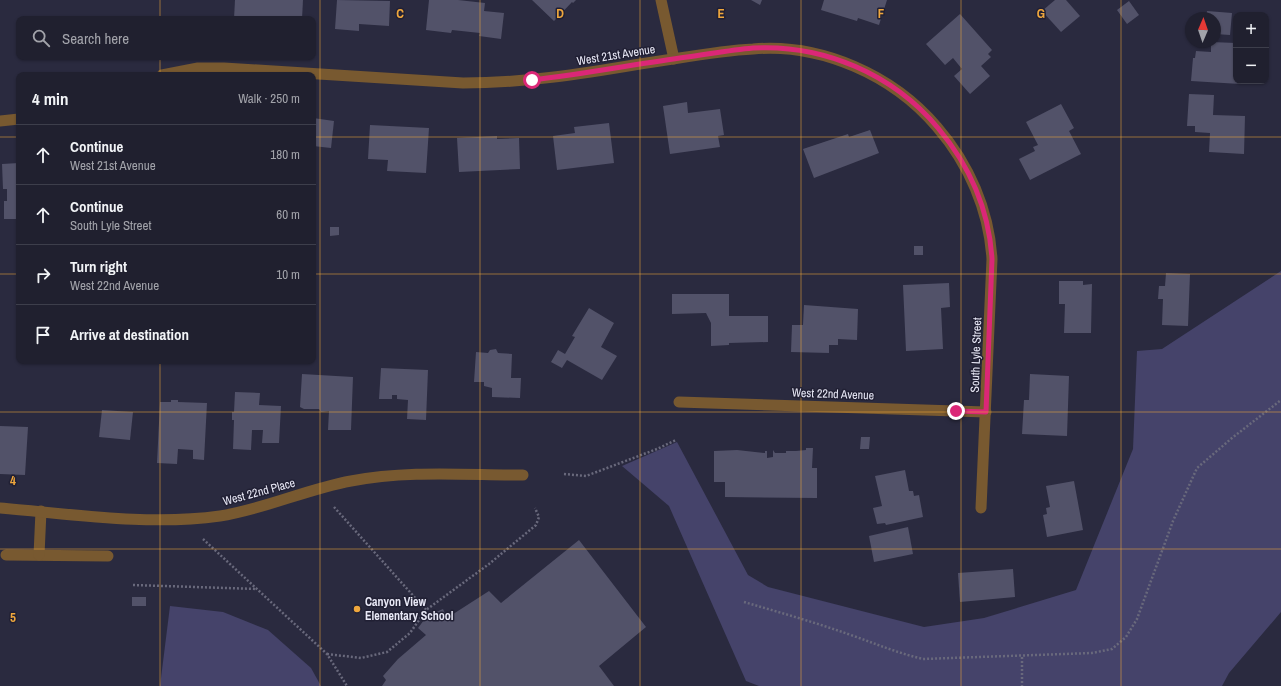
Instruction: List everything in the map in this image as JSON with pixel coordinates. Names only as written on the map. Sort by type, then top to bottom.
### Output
[{"type":"street","points":[[661,0],[674,59]]},
{"type":"street","name":"West 21st Avenue","points":[[316,74],[463,83],[497,83],[558,77],[754,48],[813,53],[848,63],[876,76],[925,112],[945,137],[972,180],[983,208],[988,228]]},
{"type":"street","name":"West 21st Avenue","points":[[177,72],[198,68],[288,72]]},
{"type":"street","points":[[0,121],[16,119]]},
{"type":"street","name":"South Lyle Street","points":[[981,508],[992,259],[988,228]]},
{"type":"street","name":"West 22nd Avenue","points":[[679,402],[986,412]]},
{"type":"street","name":"West 22nd Place","points":[[0,508],[139,519],[199,518],[253,509],[318,489],[374,477],[402,475],[523,475]]},
{"type":"street","points":[[39,555],[41,511]]},
{"type":"street","points":[[6,555],[108,556]]},
{"type":"path","points":[[744,602],[873,642],[898,653],[923,659],[1022,657],[1092,653],[1112,649],[1126,637],[1137,619],[1173,520],[1197,468],[1232,438],[1281,400]]},
{"type":"path","points":[[564,474],[586,476],[658,449],[676,440]]},
{"type":"path","points":[[334,507],[426,610]]},
{"type":"path","points":[[327,654],[361,658],[387,652],[410,633],[426,610],[489,564],[536,525],[538,517],[535,508]]},
{"type":"path","points":[[203,539],[327,654],[347,686]]},
{"type":"path","points":[[133,585],[257,590]]},
{"type":"path","points":[[1022,657],[1022,686]]},
{"type":"shaded area","points":[[1281,271],[1281,612],[1229,673],[1222,686],[759,686],[746,681],[669,506],[622,466],[677,442],[748,575],[768,587],[924,627],[984,618],[1076,590],[1133,449],[1137,351],[1162,349]]},
{"type":"shaded area","points":[[170,606],[223,612],[268,630],[311,668],[321,686],[160,686]]},
{"type":"building","points":[[235,0],[303,0],[302,16],[234,16]]},
{"type":"building","points":[[337,0],[390,1],[389,26],[359,24],[359,31],[335,29]]},
{"type":"building","points":[[429,0],[458,0],[485,3],[484,11],[504,13],[501,39],[479,36],[480,33],[452,30],[451,33],[426,30]]},
{"type":"building","points":[[532,0],[576,0],[573,3],[572,2],[554,21]]},
{"type":"building","points":[[751,0],[762,0],[760,5]]},
{"type":"building","points":[[824,0],[887,0],[879,25],[858,18],[857,21],[821,10]]},
{"type":"building","points":[[1055,0],[1066,0],[1080,16],[1061,32],[1042,11]]},
{"type":"building","points":[[1129,1],[1139,15],[1127,24],[1117,10]]},
{"type":"building","points":[[1221,12],[1232,13],[1230,35],[1221,34]]},
{"type":"building","points":[[960,14],[992,50],[988,54],[991,57],[981,66],[990,76],[970,94],[954,76],[962,69],[953,58],[945,65],[926,44]]},
{"type":"building","points":[[1221,42],[1233,43],[1233,84],[1191,81],[1193,58],[1195,58],[1196,51],[1211,52],[1211,48],[1221,48]]},
{"type":"building","points":[[1189,94],[1214,95],[1213,115],[1245,116],[1244,154],[1209,152],[1210,133],[1195,132],[1195,126],[1187,126]]},
{"type":"building","points":[[687,102],[688,113],[720,109],[724,135],[718,136],[720,147],[670,154],[663,106]]},
{"type":"building","points":[[1061,104],[1074,128],[1069,131],[1081,154],[1030,180],[1019,159],[1035,151],[1033,147],[1038,145],[1026,122]]},
{"type":"building","points":[[316,118],[334,121],[331,148],[316,146]]},
{"type":"building","points":[[609,123],[614,163],[557,170],[553,136],[575,133],[574,127]]},
{"type":"building","points":[[370,125],[429,128],[426,173],[387,171],[388,160],[368,159]]},
{"type":"building","points":[[870,130],[879,153],[814,178],[803,149],[848,134],[849,137]]},
{"type":"building","points":[[497,136],[497,139],[519,138],[520,169],[459,172],[457,138]]},
{"type":"building","points":[[16,163],[16,219],[4,219],[4,201],[7,201],[7,189],[3,189],[2,164]]},
{"type":"building","points":[[330,227],[339,227],[339,235],[330,236]]},
{"type":"building","points":[[914,246],[923,246],[923,255],[914,255]]},
{"type":"building","points":[[1166,273],[1190,274],[1188,326],[1162,325],[1163,299],[1158,299],[1159,286],[1165,286]]},
{"type":"building","points":[[1059,281],[1083,281],[1083,285],[1092,284],[1091,333],[1064,333],[1065,304],[1059,304]]},
{"type":"building","points":[[949,283],[950,307],[941,308],[943,349],[906,351],[903,285]]},
{"type":"building","points":[[672,294],[729,294],[729,316],[768,316],[768,342],[729,343],[729,345],[711,346],[711,323],[706,313],[672,314]]},
{"type":"building","points":[[804,305],[858,309],[857,340],[838,339],[838,345],[829,345],[829,353],[791,352],[792,325],[803,325]]},
{"type":"building","points":[[589,308],[614,323],[601,347],[617,356],[602,380],[567,360],[562,368],[551,362],[558,350],[565,354],[575,337],[572,336]]},
{"type":"building","points":[[496,349],[498,353],[512,354],[511,378],[521,378],[520,398],[492,397],[492,388],[484,386],[484,382],[474,382],[476,352],[488,353],[490,350]]},
{"type":"building","points":[[381,368],[428,370],[426,420],[407,419],[408,400],[397,399],[397,395],[392,395],[392,399],[379,399]]},
{"type":"building","points":[[302,374],[353,377],[351,430],[328,430],[329,411],[321,412],[319,409],[304,409],[300,407]]},
{"type":"building","points":[[1030,374],[1069,376],[1067,436],[1022,434],[1024,400],[1029,400]]},
{"type":"building","points":[[235,392],[260,393],[259,405],[281,406],[279,443],[262,443],[263,430],[252,430],[251,450],[233,449],[234,420],[232,420],[232,412],[234,412]]},
{"type":"building","points":[[171,400],[178,400],[178,402],[207,403],[204,460],[193,459],[193,450],[178,449],[177,464],[157,463],[160,402],[171,402]]},
{"type":"building","points":[[102,410],[133,412],[130,440],[99,437]]},
{"type":"building","points":[[0,426],[28,427],[25,475],[0,474]]},
{"type":"building","points":[[861,437],[870,437],[869,449],[860,449]]},
{"type":"building","points":[[806,448],[813,448],[812,468],[817,468],[817,498],[725,497],[725,482],[714,482],[714,451],[737,450],[765,453],[765,451],[767,451],[767,458],[773,457],[773,450],[775,453],[786,453],[786,451],[806,450]]},
{"type":"building","points":[[905,470],[909,491],[913,491],[914,496],[919,495],[923,517],[886,525],[885,523],[877,524],[873,508],[882,506],[875,476]]},
{"type":"building","points":[[1074,481],[1083,530],[1047,537],[1043,515],[1047,514],[1046,508],[1050,507],[1046,486]]},
{"type":"building","points":[[908,527],[913,554],[874,562],[869,536]]},
{"type":"building","points":[[579,540],[646,627],[599,666],[614,686],[382,686],[386,680],[383,676],[398,659],[426,635],[418,628],[427,616],[443,609],[447,618],[489,591],[501,603]]},
{"type":"building","points":[[1013,569],[1015,597],[960,602],[958,573]]},
{"type":"building","points":[[132,597],[146,597],[146,606],[132,606]]},
{"type":"place","name":"Canyon View Elementary School","points":[[357,609]]},
{"type":"route","points":[[532,80],[754,48],[813,53],[848,63],[876,76],[902,94],[925,112],[945,137],[962,162],[972,180],[983,208],[991,245],[992,259],[986,412],[956,411]]}]
